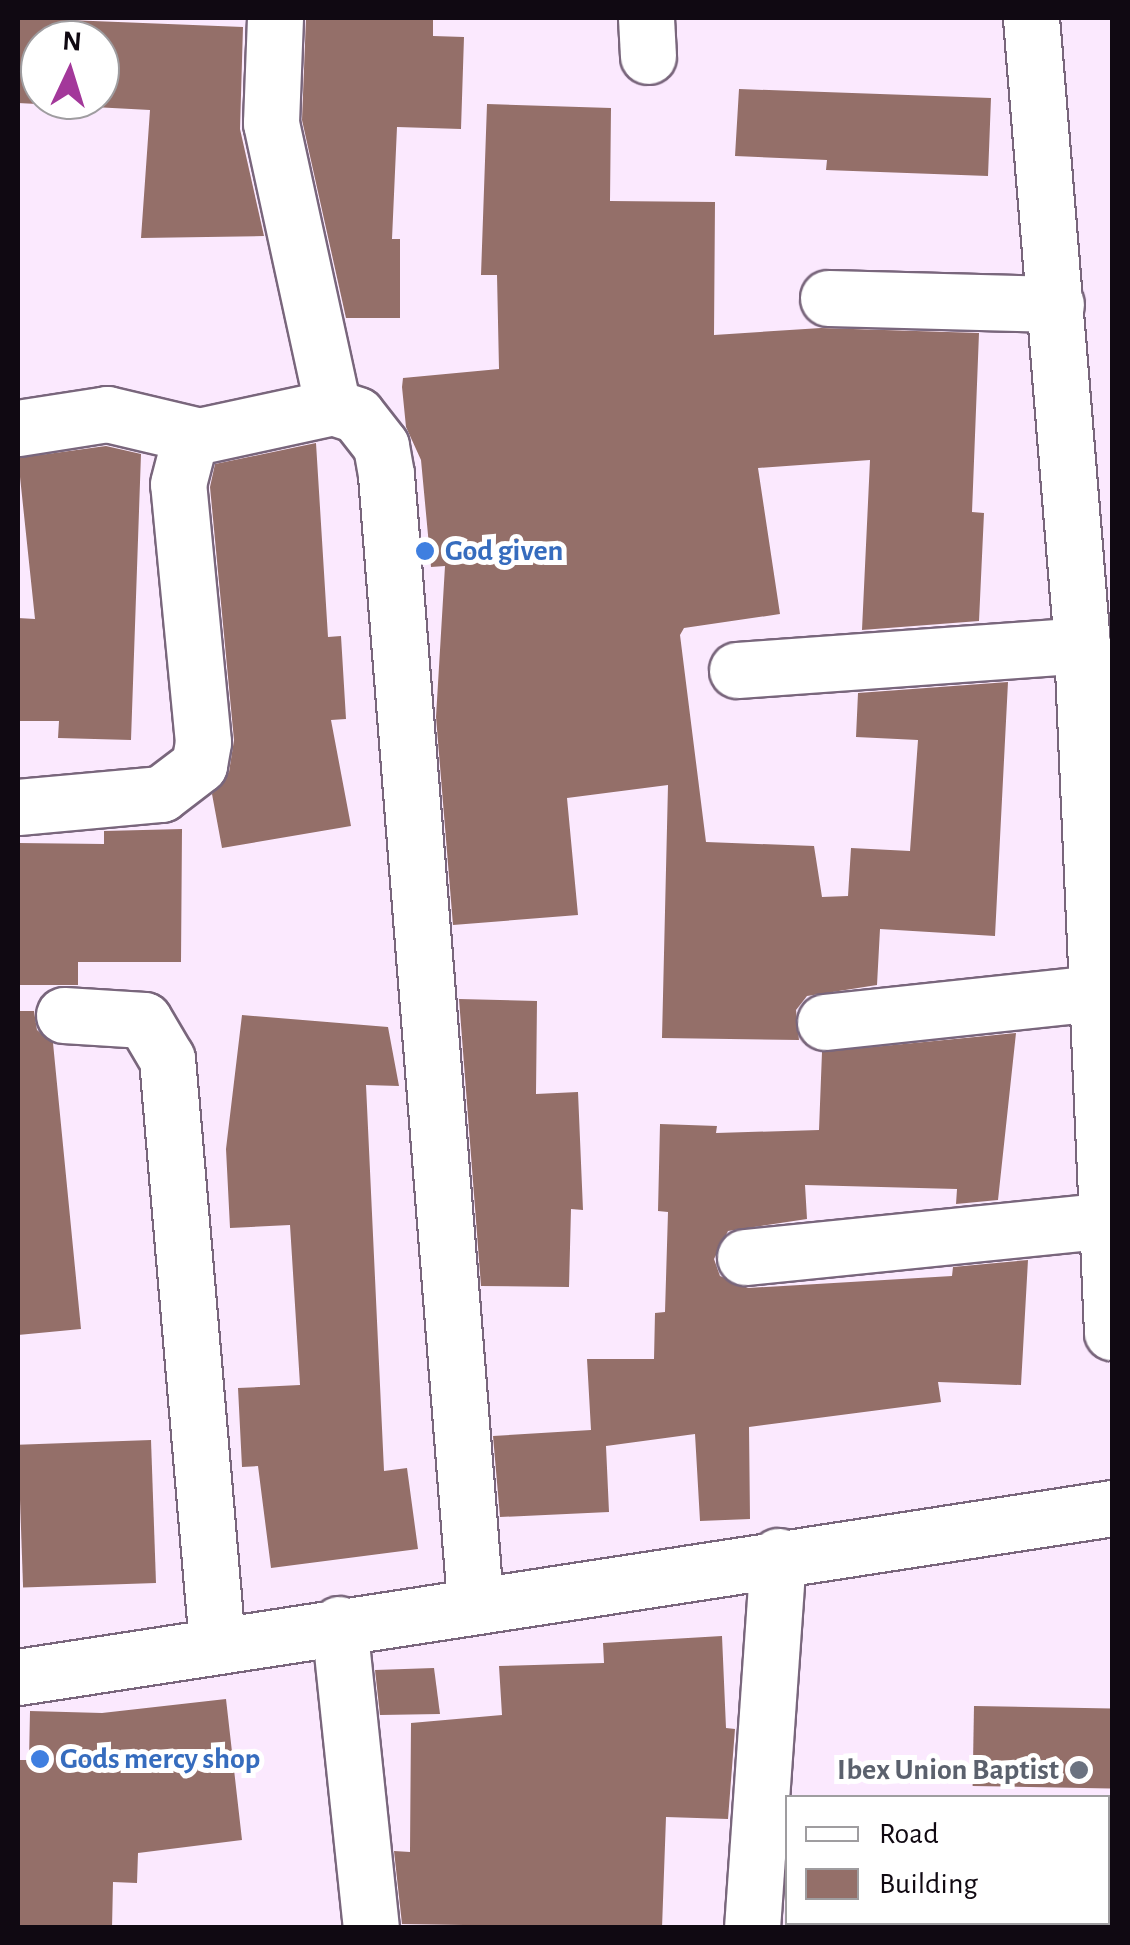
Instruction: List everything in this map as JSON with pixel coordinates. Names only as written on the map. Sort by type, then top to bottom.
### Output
[{"type":"street","points":[[275,18],[271,123],[334,407]]},
{"type":"street","points":[[1030,18],[1056,304],[1092,514],[1082,644],[1099,731],[1097,993],[1108,1134],[1112,1332]]},
{"type":"street","points":[[828,298],[1056,304]]},
{"type":"street","points":[[18,428],[108,414],[196,435],[334,407],[371,428],[386,476],[475,1601]]},
{"type":"street","points":[[18,807],[161,794],[199,765],[203,742],[178,484],[179,459],[196,435]]},
{"type":"street","points":[[736,670],[1082,644]]},
{"type":"street","points":[[825,1022],[1097,993]]},
{"type":"street","points":[[64,1016],[144,1020],[167,1060],[217,1644]]},
{"type":"street","points":[[745,1257],[1108,1220]]},
{"type":"street","points":[[18,1677],[475,1601],[1112,1508]]},
{"type":"street","points":[[752,1928],[778,1556]]},
{"type":"street","points":[[339,1624],[370,1928]]},
{"type":"building","points":[[18,18],[68,20],[20,20],[20,103]]},
{"type":"building","points":[[306,18],[433,18],[433,36],[464,37],[461,129],[397,127],[392,239],[400,239],[400,318],[346,318],[302,120]]},
{"type":"building","points":[[120,22],[243,27],[240,129],[264,236],[141,238],[150,110],[120,108]]},
{"type":"building","points":[[739,89],[991,98],[988,176],[826,170],[827,160],[735,156]]},
{"type":"building","points":[[487,104],[611,108],[610,201],[715,202],[714,335],[821,328],[979,333],[972,512],[984,513],[979,621],[862,630],[870,460],[758,468],[780,614],[684,628],[680,635],[706,842],[814,846],[822,897],[848,896],[851,848],[910,851],[918,740],[856,737],[858,693],[1008,682],[995,936],[880,929],[877,985],[807,996],[796,1010],[799,1040],[662,1038],[668,785],[567,798],[578,915],[453,925],[436,717],[445,566],[431,567],[421,460],[406,427],[402,387],[403,378],[499,369],[497,275],[481,275]]},
{"type":"building","points":[[316,443],[328,637],[341,636],[346,719],[331,720],[351,826],[222,848],[212,794],[229,772],[234,740],[210,487],[215,464]]},
{"type":"building","points":[[106,446],[141,454],[131,740],[58,738],[59,721],[18,721],[18,618],[35,619],[18,458]]},
{"type":"building","points":[[182,829],[181,962],[78,962],[78,985],[18,985],[18,843],[104,844],[104,831]]},
{"type":"building","points":[[459,999],[537,1001],[536,1094],[578,1092],[583,1210],[571,1209],[569,1287],[481,1286]]},
{"type":"building","points":[[18,1011],[34,1011],[37,1030],[53,1043],[81,1329],[18,1335]]},
{"type":"building","points":[[242,1015],[388,1027],[399,1086],[366,1085],[384,1471],[407,1468],[418,1549],[271,1568],[258,1466],[242,1467],[238,1388],[300,1385],[290,1225],[230,1228],[226,1149]]},
{"type":"building","points":[[1016,1033],[998,1200],[956,1204],[957,1189],[805,1185],[807,1219],[728,1231],[714,1259],[720,1276],[748,1288],[952,1276],[953,1267],[1028,1260],[1021,1385],[938,1382],[941,1402],[749,1427],[750,1519],[700,1521],[695,1434],[606,1446],[609,1512],[500,1517],[493,1436],[591,1430],[587,1359],[654,1359],[655,1313],[665,1312],[668,1212],[658,1211],[660,1124],[717,1126],[716,1133],[819,1130],[822,1052]]},
{"type":"building","points":[[151,1440],[156,1583],[23,1588],[18,1445]]},
{"type":"building","points":[[722,1636],[726,1728],[735,1729],[728,1819],[666,1817],[662,1928],[402,1924],[394,1851],[410,1852],[411,1723],[502,1715],[499,1666],[604,1663],[603,1643]]},
{"type":"building","points":[[434,1668],[440,1714],[380,1715],[375,1670]]},
{"type":"building","points":[[226,1699],[242,1840],[138,1853],[137,1883],[113,1882],[112,1928],[18,1928],[18,1760],[29,1760],[30,1711],[102,1713]]},
{"type":"building","points":[[974,1706],[1112,1708],[1111,1788],[973,1786]]},
{"type":"place","name":"God given","points":[[425,551]]},
{"type":"place","name":"Gods mercy shop","points":[[40,1759]]},
{"type":"place","name":"Ibex Union Baptist","points":[[1079,1770]]}]
